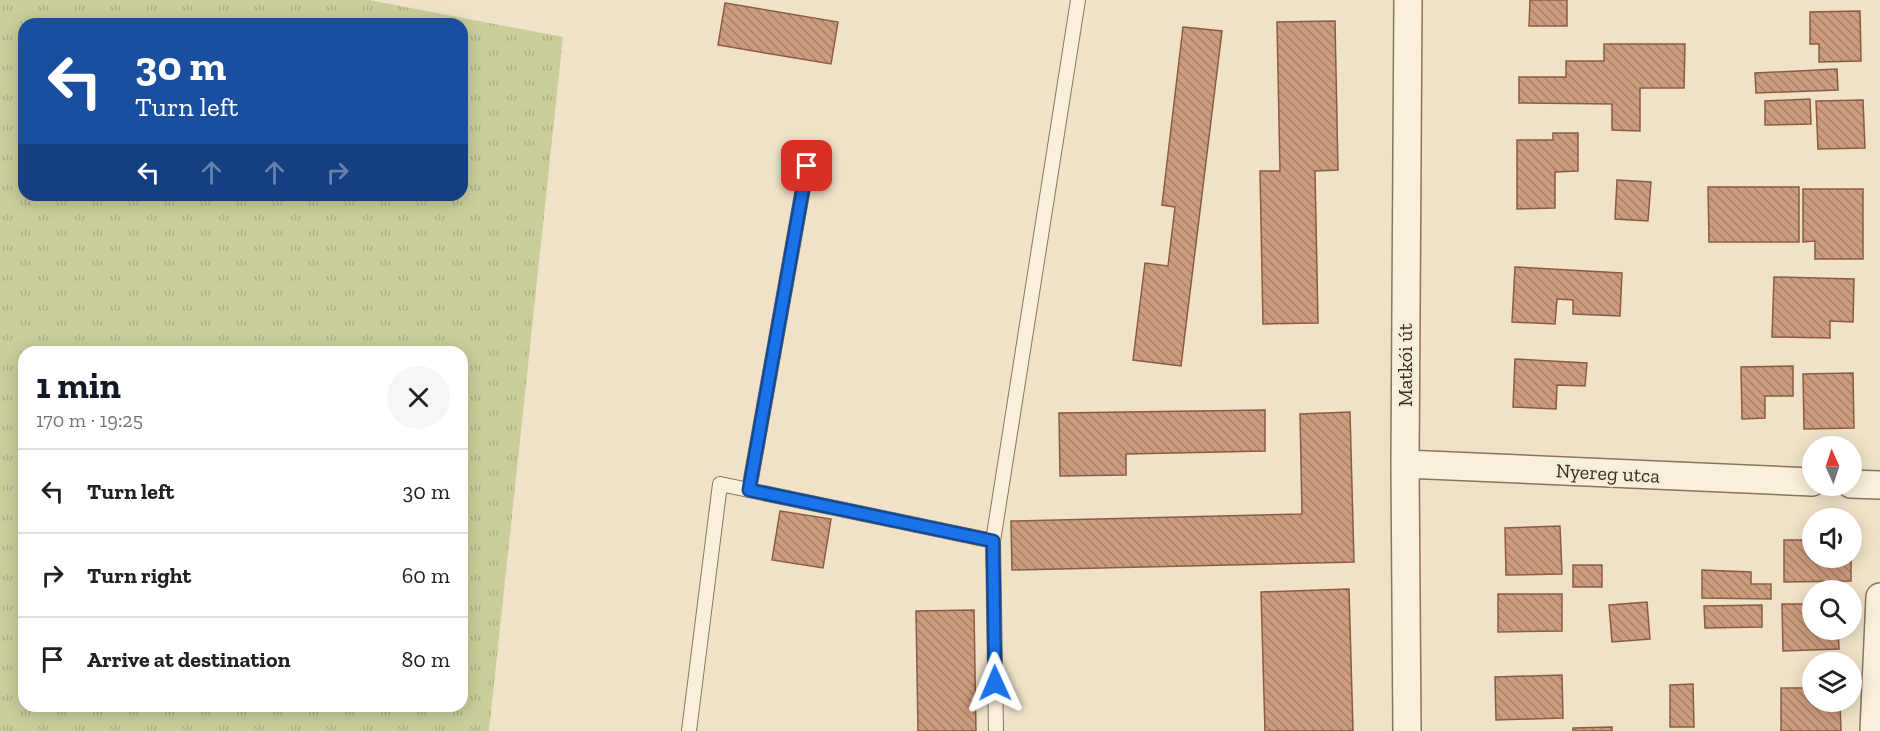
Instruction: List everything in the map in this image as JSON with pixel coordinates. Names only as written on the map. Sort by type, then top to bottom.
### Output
[{"type":"street","name":"Matkói út","points":[[1407,731],[1405,464],[1408,0]]},
{"type":"street","name":"Nyereg utca","points":[[1405,464],[1802,482]]},
{"type":"street","points":[[1862,484],[1880,485]]},
{"type":"street","points":[[1874,731],[1880,597]]},
{"type":"lane","points":[[996,731],[993,541],[1078,0]]},
{"type":"lane","points":[[749,490],[807,166]]},
{"type":"lane","points":[[689,731],[720,484],[993,541]]},
{"type":"green space","points":[[0,0],[369,0],[463,18],[18,18],[18,201],[468,201],[468,19],[563,37],[489,731],[0,731]]},
{"type":"building","points":[[1530,0],[1567,0],[1567,26],[1529,26]]},
{"type":"building","points":[[725,3],[838,22],[831,64],[718,45]]},
{"type":"building","points":[[1860,11],[1861,61],[1819,62],[1819,44],[1810,44],[1810,12]]},
{"type":"building","points":[[1335,21],[1338,170],[1315,171],[1318,323],[1263,324],[1260,171],[1280,171],[1277,22]]},
{"type":"building","points":[[1183,27],[1222,31],[1181,366],[1133,360],[1145,263],[1168,266],[1175,207],[1162,205]]},
{"type":"building","points":[[1604,44],[1685,44],[1684,88],[1640,88],[1640,131],[1612,130],[1612,104],[1519,103],[1519,77],[1566,77],[1566,61],[1604,61]]},
{"type":"building","points":[[1837,69],[1838,90],[1756,93],[1755,73]]},
{"type":"building","points":[[1810,99],[1811,124],[1765,125],[1765,101]]},
{"type":"building","points":[[1863,100],[1865,148],[1818,149],[1816,101]]},
{"type":"building","points":[[1553,133],[1578,133],[1578,171],[1555,172],[1555,208],[1517,209],[1517,140],[1553,140]]},
{"type":"building","points":[[1617,180],[1651,182],[1648,221],[1615,219]]},
{"type":"building","points":[[1708,187],[1799,187],[1799,242],[1709,242]]},
{"type":"building","points":[[1803,189],[1863,189],[1863,259],[1815,259],[1815,241],[1803,242]]},
{"type":"building","points":[[1515,267],[1622,273],[1620,316],[1573,314],[1573,300],[1557,299],[1555,324],[1512,322]]},
{"type":"building","points":[[1774,277],[1854,279],[1853,322],[1830,321],[1830,338],[1772,337]]},
{"type":"building","points":[[1515,359],[1587,363],[1585,386],[1557,385],[1556,409],[1513,407]]},
{"type":"building","points":[[1793,366],[1793,396],[1765,396],[1765,418],[1742,419],[1741,367]]},
{"type":"building","points":[[1853,373],[1854,428],[1804,429],[1803,374]]},
{"type":"building","points":[[1265,410],[1265,451],[1126,454],[1126,475],[1060,476],[1059,413]]},
{"type":"building","points":[[1350,412],[1354,562],[1012,570],[1011,521],[1302,514],[1300,414]]},
{"type":"building","points":[[780,511],[831,519],[823,568],[772,560]]},
{"type":"building","points":[[1560,526],[1562,574],[1506,575],[1505,528]]},
{"type":"building","points":[[1784,540],[1802,540],[1802,568],[1851,568],[1851,580],[1784,582]]},
{"type":"building","points":[[1573,565],[1602,565],[1602,587],[1573,587]]},
{"type":"building","points":[[1702,570],[1751,572],[1751,584],[1771,584],[1771,599],[1702,598]]},
{"type":"building","points":[[1349,589],[1353,731],[1265,731],[1261,592]]},
{"type":"building","points":[[1498,594],[1562,594],[1562,631],[1498,632]]},
{"type":"building","points":[[1647,602],[1650,639],[1612,642],[1609,605]]},
{"type":"building","points":[[1782,604],[1802,604],[1802,640],[1839,640],[1839,649],[1783,651]]},
{"type":"building","points":[[1762,605],[1762,627],[1705,628],[1704,606]]},
{"type":"building","points":[[974,610],[976,731],[918,731],[916,611]]},
{"type":"building","points":[[1562,675],[1563,718],[1496,720],[1495,677]]},
{"type":"building","points":[[1693,684],[1694,727],[1670,727],[1670,685]]},
{"type":"building","points":[[1781,688],[1802,688],[1802,712],[1840,712],[1841,731],[1781,731]]},
{"type":"building","points":[[1612,727],[1612,731],[1573,731],[1573,728]]},
{"type":"route","points":[[807,166],[749,490],[993,541],[995,683]]}]
